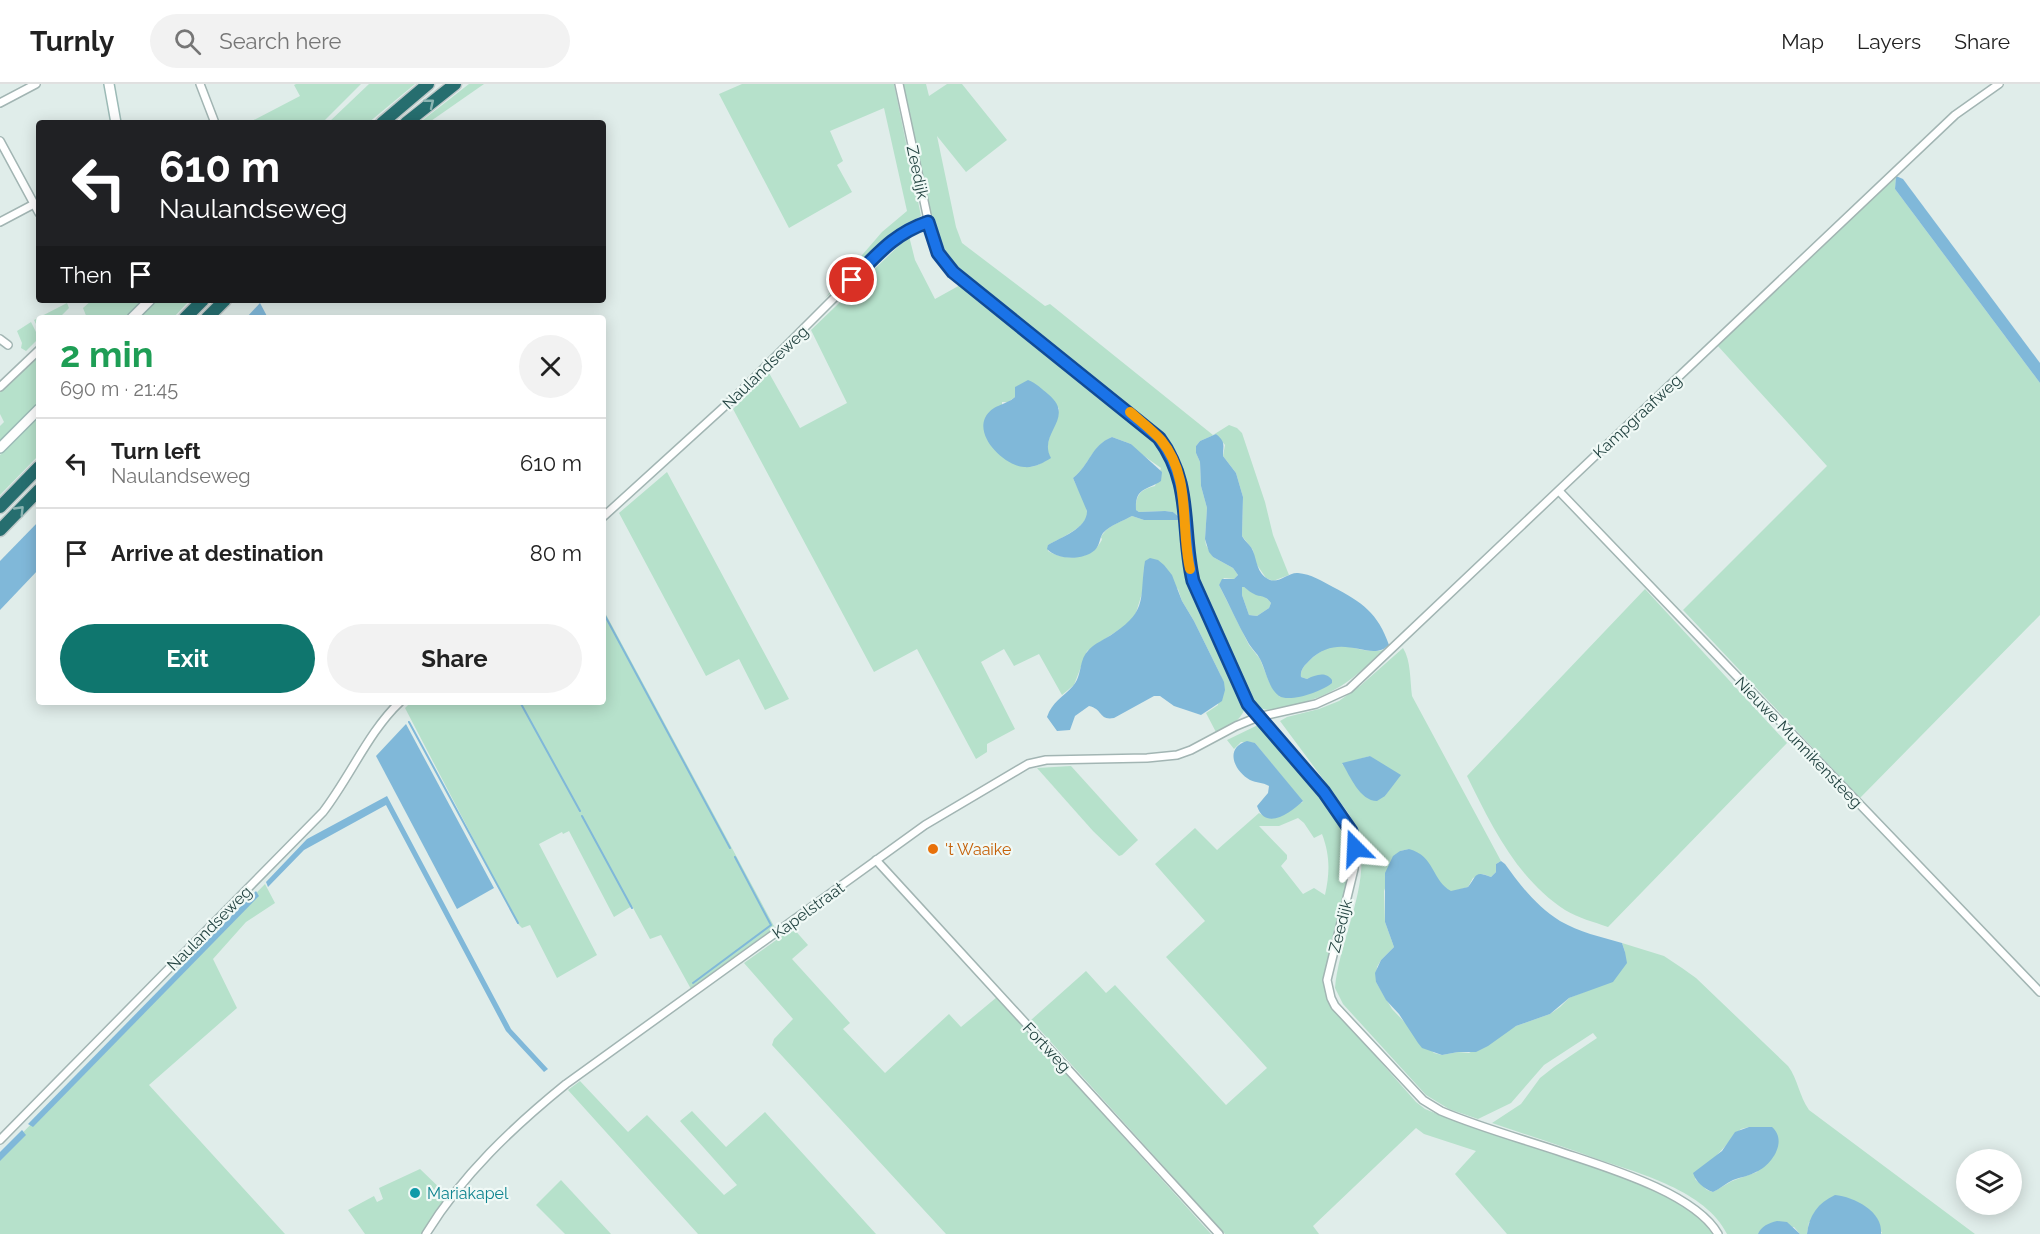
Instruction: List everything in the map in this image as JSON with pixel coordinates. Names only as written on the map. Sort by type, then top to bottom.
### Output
[{"type":"highway","points":[[386,120],[428,84]]},
{"type":"highway","points":[[410,120],[454,84]]},
{"type":"highway","points":[[188,315],[199,303]]},
{"type":"highway","points":[[210,315],[222,303]]},
{"type":"highway","points":[[0,507],[36,470]]},
{"type":"highway","points":[[0,530],[36,493]]},
{"type":"main road","points":[[109,84],[115,120]]},
{"type":"main road","points":[[135,315],[147,303]]},
{"type":"main road","points":[[0,448],[36,412]]},
{"type":"street","points":[[0,103],[36,84]]},
{"type":"street","points":[[200,84],[214,120]]},
{"type":"street","name":"Zeedijk","points":[[899,84],[928,222],[938,253],[953,272],[1130,413],[1166,447],[1173,458],[1182,484],[1189,562],[1193,581],[1248,704],[1324,792],[1351,831],[1355,848],[1354,869],[1327,980],[1330,998],[1423,1100],[1441,1111],[1625,1173],[1661,1189],[1687,1205],[1708,1221],[1718,1234]]},
{"type":"street","name":"Kampgraafweg","points":[[1258,717],[1316,704],[1349,689],[1955,115],[1999,84]]},
{"type":"street","points":[[0,141],[36,208]]},
{"type":"street","points":[[0,222],[34,204]]},
{"type":"street","name":"Naulandseweg","points":[[606,514],[736,396],[896,236],[928,222]]},
{"type":"street","points":[[0,339],[8,345]]},
{"type":"street","points":[[0,387],[36,353]]},
{"type":"street","name":"Nieuwe Munnikensteeg","points":[[1559,491],[2040,992]]},
{"type":"street","name":"Naulandseweg","points":[[0,1140],[323,812],[380,726],[398,705]]},
{"type":"street","name":"Kapelstraat","points":[[426,1234],[458,1187],[542,1104],[566,1084],[944,813],[1028,764],[1046,759],[1147,758],[1177,755],[1258,717]]},
{"type":"street","name":"Fortweg","points":[[876,860],[1219,1234]]},
{"type":"green space","points":[[361,84],[325,120],[254,120],[300,96],[294,85]]},
{"type":"green space","points":[[369,84],[415,84],[372,120],[331,120]]},
{"type":"green space","points":[[469,84],[484,84],[432,120],[423,120]]},
{"type":"green space","points":[[742,84],[894,84],[921,216],[895,233],[825,298],[882,232],[907,211],[884,108],[830,131],[843,161],[837,165],[852,192],[789,228],[719,94]]},
{"type":"green space","points":[[903,84],[926,84],[929,96],[947,84],[962,84],[1007,140],[966,172],[937,136],[956,227],[962,243],[1045,306],[1050,304],[1213,435],[1229,425],[1242,433],[1265,502],[1273,535],[1289,575],[1273,581],[1266,578],[1255,562],[1253,550],[1242,536],[1243,497],[1236,473],[1223,456],[1225,445],[1216,434],[1200,441],[1196,446],[1200,462],[1201,486],[1207,508],[1205,539],[1213,557],[1233,568],[1238,575],[1234,579],[1224,578],[1219,585],[1249,645],[1260,659],[1270,684],[1280,697],[1311,677],[1307,679],[1301,677],[1303,668],[1329,647],[1384,650],[1351,679],[1330,692],[1289,706],[1266,710],[1254,703],[1201,588],[1195,566],[1184,472],[1178,454],[1164,437],[947,258],[933,232]]},
{"type":"green space","points":[[1896,176],[1895,189],[2040,383],[2040,615],[1860,798],[1683,610],[1827,466],[1717,345]]},
{"type":"green space","points":[[909,236],[915,260],[935,299],[962,284],[1156,442],[1171,461],[1179,517],[1173,512],[1139,512],[1136,510],[1138,497],[1146,489],[1155,486],[1161,468],[1131,444],[1112,437],[1095,450],[1073,478],[1085,504],[1086,518],[1078,528],[1048,545],[1048,551],[1061,556],[1083,556],[1096,549],[1109,528],[1132,516],[1144,520],[1178,520],[1186,571],[1193,593],[1245,708],[1237,720],[1217,734],[1206,713],[1218,705],[1221,676],[1178,589],[1144,567],[1143,590],[1135,616],[1129,623],[1087,651],[1074,685],[1062,695],[1039,654],[1014,666],[1004,649],[981,662],[1015,729],[987,744],[987,752],[976,759],[917,649],[874,672],[733,409],[769,373],[800,428],[847,403],[811,330]],"holes":[[[1015,391],[1059,408],[1049,439],[1050,457],[1038,465],[1026,467],[1002,456],[1002,402],[1008,402],[1015,397]]]},
{"type":"green space","points":[[67,303],[69,308],[62,315],[44,315]]},
{"type":"green space","points":[[89,303],[141,303],[129,315],[86,315],[83,308]]},
{"type":"green space","points":[[154,303],[187,303],[176,315],[142,315]]},
{"type":"green space","points":[[31,322],[36,332],[36,341],[26,351],[21,348],[22,343],[17,331]]},
{"type":"green space","points":[[36,359],[36,406],[0,442],[0,426],[4,422],[0,414],[0,392]]},
{"type":"green space","points":[[36,419],[36,458],[0,495],[0,455]]},
{"type":"green space","points":[[667,472],[789,699],[765,710],[739,659],[706,676],[619,513]]},
{"type":"green space","points":[[1242,587],[1269,600],[1271,603],[1269,608],[1257,616],[1249,615],[1242,595]]},
{"type":"green space","points":[[1645,589],[1787,743],[1608,927],[1565,910],[1533,883],[1507,850],[1467,776]]},
{"type":"green space","points":[[606,615],[775,928],[691,989],[661,935],[650,939],[632,906],[614,917],[569,831],[563,834],[562,832],[539,844],[597,955],[557,978],[530,925],[522,928],[518,924],[405,708],[408,705],[606,705]]},
{"type":"green space","points":[[1403,648],[1409,665],[1412,696],[1501,861],[1496,864],[1496,872],[1491,877],[1483,874],[1473,878],[1468,887],[1451,892],[1444,888],[1409,849],[1400,851],[1384,891],[1385,922],[1394,947],[1377,967],[1376,982],[1392,1009],[1434,1053],[1442,1055],[1458,1052],[1469,1053],[1516,1026],[1550,1014],[1569,998],[1589,990],[1625,952],[1622,943],[1664,956],[1696,978],[1788,1066],[1809,1110],[1975,1234],[1881,1234],[1882,1232],[1809,1222],[1807,1234],[1800,1234],[1794,1227],[1758,1234],[1727,1234],[1704,1206],[1670,1186],[1492,1123],[1521,1104],[1540,1078],[1597,1038],[1593,1033],[1544,1065],[1511,1103],[1478,1119],[1449,1109],[1426,1095],[1343,1004],[1335,988],[1338,966],[1360,878],[1361,856],[1358,835],[1349,814],[1280,721],[1339,701],[1360,686]],"holes":[[[1370,756],[1397,778],[1385,796],[1342,764]],[[1772,1127],[1757,1172],[1732,1181],[1713,1192],[1707,1190],[1695,1179],[1741,1129]]]},
{"type":"green space","points":[[1260,724],[1266,728],[1339,817],[1345,828],[1354,862],[1325,982],[1326,993],[1334,1009],[1416,1102],[1425,1109],[1447,1118],[1622,1177],[1648,1188],[1696,1214],[1715,1234],[1507,1234],[1455,1174],[1476,1151],[1424,1134],[1416,1128],[1313,1226],[1319,1234],[1225,1234],[1031,1020],[1086,971],[1106,993],[1115,985],[1226,1105],[1267,1068],[1166,957],[1205,921],[1155,864],[1195,828],[1217,850],[1259,813],[1264,816],[1303,802],[1255,743],[1241,742],[1234,749],[1227,740]],"holes":[[[1298,818],[1314,838],[1322,834],[1325,842],[1328,864],[1325,895],[1314,888],[1303,894],[1281,866],[1287,859],[1287,855],[1259,826],[1279,826]]]},
{"type":"green space","points":[[1071,766],[1138,840],[1122,855],[1119,856],[1093,831],[1037,768]]},
{"type":"green space","points":[[265,884],[275,903],[246,922],[213,959],[237,1008],[149,1085],[285,1234],[0,1234],[0,1156]]},
{"type":"green space","points":[[793,928],[808,945],[792,959],[850,1023],[843,1029],[885,1073],[949,1014],[961,1027],[997,997],[1211,1234],[946,1234],[772,1045],[774,1039],[793,1019],[744,963]]},
{"type":"green space","points":[[580,1081],[628,1132],[647,1115],[724,1195],[737,1185],[680,1121],[692,1111],[726,1147],[765,1112],[876,1234],[698,1234],[568,1090]]},
{"type":"green space","points":[[420,1169],[448,1196],[422,1234],[365,1234],[348,1210],[374,1196],[377,1202],[383,1199],[379,1188]]},
{"type":"green space","points":[[561,1180],[611,1234],[565,1234],[536,1205]]},
{"type":"water","points":[[1896,176],[1903,179],[2040,363],[2040,383],[1895,189]]},
{"type":"water","points":[[260,303],[266,315],[249,315]]},
{"type":"water","points":[[1028,380],[1048,394],[1056,403],[1059,411],[1049,441],[1048,449],[1051,458],[1028,467],[1009,462],[994,450],[988,442],[983,426],[988,413],[1015,397],[1015,387]]},
{"type":"water","points":[[1216,434],[1223,442],[1223,456],[1236,473],[1243,497],[1242,536],[1252,549],[1262,574],[1268,579],[1276,580],[1294,573],[1303,574],[1343,592],[1368,610],[1380,625],[1389,645],[1381,650],[1373,651],[1343,647],[1321,652],[1304,666],[1301,677],[1307,679],[1317,675],[1327,675],[1332,683],[1298,697],[1284,698],[1275,693],[1260,659],[1245,637],[1219,585],[1222,579],[1234,579],[1238,575],[1233,568],[1213,557],[1205,539],[1207,508],[1201,486],[1200,462],[1196,453],[1196,446],[1200,441]],"holes":[[[1242,587],[1268,599],[1271,603],[1269,608],[1257,616],[1249,615],[1242,595]]]},
{"type":"water","points":[[1112,437],[1131,444],[1162,472],[1161,481],[1142,491],[1137,497],[1136,510],[1139,512],[1173,512],[1179,517],[1178,520],[1144,520],[1132,516],[1106,530],[1097,548],[1090,554],[1070,558],[1051,553],[1047,549],[1048,545],[1078,528],[1086,517],[1087,511],[1073,478],[1099,445]]},
{"type":"water","points":[[36,524],[36,572],[0,610],[0,561]]},
{"type":"water","points":[[1150,558],[1158,560],[1172,575],[1182,601],[1224,682],[1225,690],[1222,701],[1201,715],[1174,706],[1160,696],[1154,696],[1114,718],[1106,718],[1089,706],[1075,716],[1070,730],[1057,731],[1047,717],[1049,712],[1076,682],[1087,652],[1133,617],[1140,602],[1145,561]]},
{"type":"water","points":[[406,724],[494,888],[457,909],[376,756]]},
{"type":"water","points":[[1247,741],[1255,743],[1303,801],[1286,814],[1272,819],[1261,814],[1257,806],[1268,793],[1269,786],[1244,776],[1234,760],[1236,749]]},
{"type":"water","points":[[1370,756],[1401,775],[1385,796],[1377,801],[1365,797],[1352,781],[1342,763]]},
{"type":"water","points":[[387,796],[511,1029],[548,1069],[544,1072],[506,1031],[386,805],[304,850],[268,887],[266,882],[307,839]]},
{"type":"water","points":[[1409,849],[1424,857],[1440,881],[1451,891],[1468,887],[1479,874],[1491,877],[1496,872],[1496,864],[1501,861],[1530,895],[1560,921],[1590,934],[1622,943],[1627,963],[1613,982],[1569,998],[1550,1014],[1516,1026],[1476,1052],[1442,1055],[1422,1048],[1399,1014],[1386,1000],[1376,982],[1375,973],[1381,960],[1394,947],[1385,922],[1385,873],[1393,856]]},
{"type":"water","points":[[256,891],[259,896],[33,1127],[28,1124]]},
{"type":"water","points":[[1749,1127],[1772,1127],[1777,1133],[1778,1146],[1768,1164],[1713,1192],[1704,1187],[1693,1173],[1722,1151],[1735,1132]]},
{"type":"water","points":[[22,1130],[26,1135],[0,1161],[0,1152]]},
{"type":"water","points":[[1835,1195],[1858,1202],[1872,1212],[1877,1218],[1881,1234],[1807,1234],[1815,1210]]},
{"type":"water","points":[[1777,1221],[1787,1222],[1800,1234],[1758,1234],[1766,1225]]},
{"type":"waterway","points":[[606,618],[730,848]]},
{"type":"waterway","points":[[522,705],[580,811]]},
{"type":"waterway","points":[[409,722],[518,923]]},
{"type":"waterway","points":[[582,816],[632,908]]},
{"type":"waterway","points":[[693,983],[771,925],[735,857]]},
{"type":"slow traffic","points":[[1130,412],[1159,438],[1173,458],[1182,484],[1190,569]]},
{"type":"place","name":"'t Waaike","points":[[933,849]]},
{"type":"place","name":"Mariakapel","points":[[415,1193]]},
{"type":"route","points":[[852,280],[896,236],[928,222],[938,253],[953,272],[1159,438],[1173,458],[1182,484],[1189,562],[1193,581],[1248,704],[1340,813],[1351,831],[1355,848]]}]
